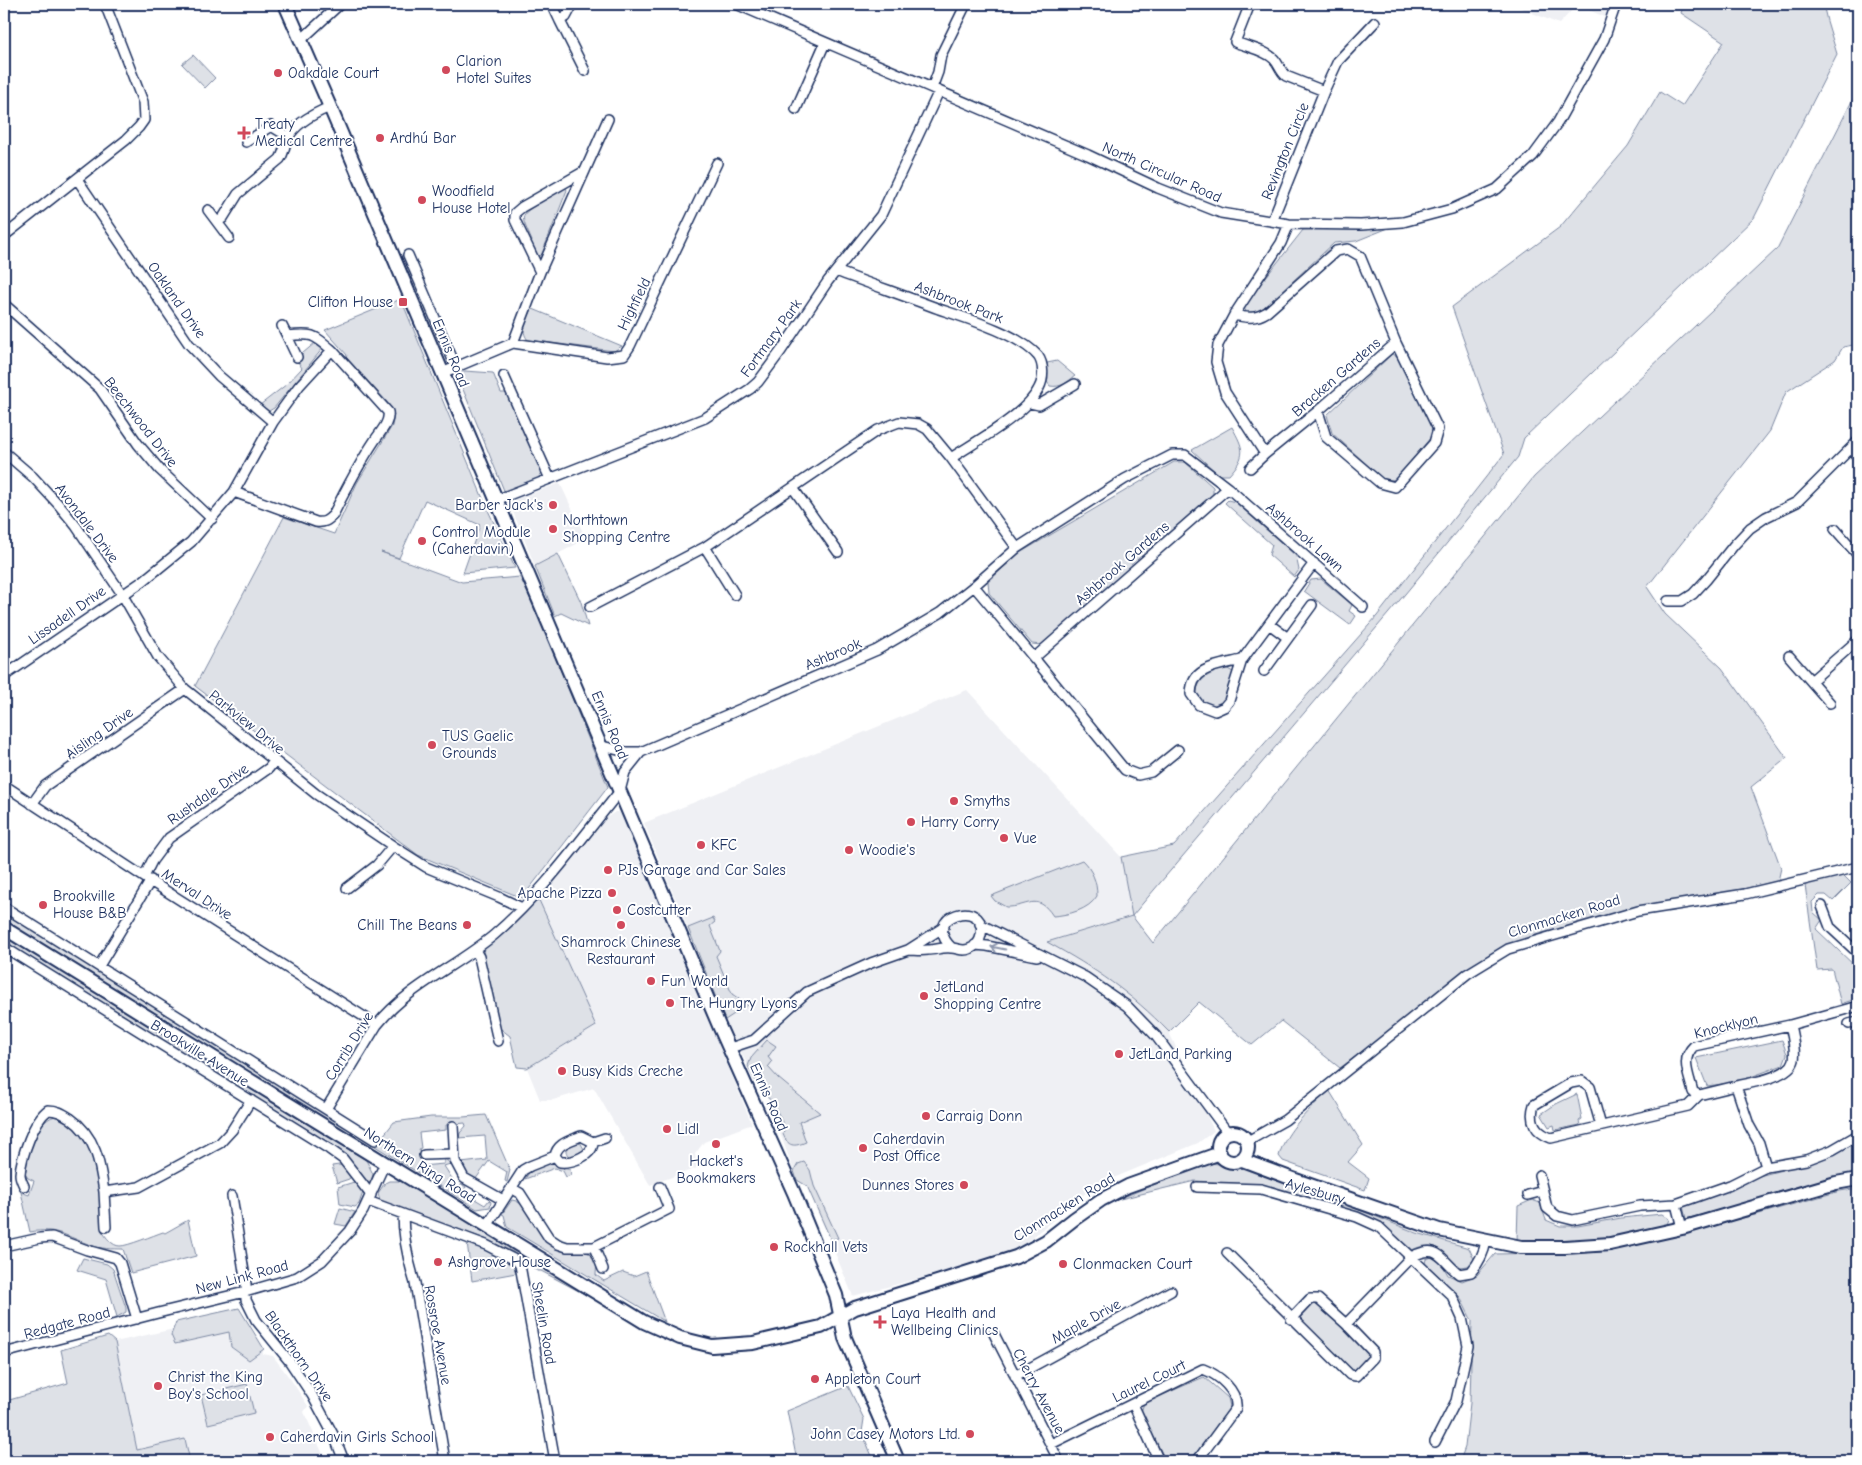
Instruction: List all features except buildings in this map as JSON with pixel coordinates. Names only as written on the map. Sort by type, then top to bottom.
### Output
[{"type":"main road","name":"Ennis Road","points":[[285,4],[730,1048],[794,1193],[836,1296],[845,1338],[898,1461]]},
{"type":"main road","name":"Northern Ring Road","points":[[4,928],[274,1096],[385,1162],[644,1322],[680,1338],[712,1346],[753,1343],[821,1327],[841,1316]]},
{"type":"main road","points":[[1248,1144],[1247,1154],[1242,1160],[1236,1162],[1229,1162],[1224,1159],[1218,1144],[1220,1139],[1228,1133],[1240,1133],[1273,1170]]},
{"type":"main road","name":"Clonmacken Road","points":[[841,1316],[855,1308],[1016,1257],[1046,1241],[1094,1205],[1128,1186],[1220,1153]]},
{"type":"main road","points":[[1242,1160],[1439,1230],[1486,1241],[1521,1246],[1565,1247],[1610,1244],[1682,1228],[1858,1178]]},
{"type":"street","points":[[4,236],[134,134],[140,127],[145,115],[143,102],[104,4]]},
{"type":"street","points":[[301,40],[340,4]]},
{"type":"street","points":[[552,4],[585,71]]},
{"type":"street","points":[[560,21],[566,16],[573,4]]},
{"type":"street","name":"North Circular Road","points":[[736,4],[1088,154],[1158,188],[1221,213],[1289,224],[1360,225],[1403,222],[1452,209],[1497,189],[1533,156],[1558,122],[1604,39],[1616,4]]},
{"type":"street","name":"Fortmary Park","points":[[496,500],[709,416],[750,389],[765,373],[836,271],[881,215],[935,90],[942,55],[966,4]]},
{"type":"street","name":"Revington Circle","points":[[1250,4],[1235,42],[1269,56],[1275,60],[1281,72],[1286,76],[1324,91]]},
{"type":"street","name":"Revington Circle","points":[[1272,221],[1324,91],[1338,61],[1375,22]]},
{"type":"street","points":[[796,109],[825,42]]},
{"type":"street","points":[[217,222],[223,218],[238,194],[280,159],[284,154],[289,137],[298,126],[330,106]]},
{"type":"street","points":[[442,373],[514,343],[540,272],[608,119]]},
{"type":"street","points":[[246,142],[271,126],[289,137]]},
{"type":"street","name":"Highfield","points":[[514,343],[608,357],[624,355],[717,163]]},
{"type":"street","points":[[540,272],[515,220],[516,213],[522,207],[584,171]]},
{"type":"street","name":"Oakland Drive","points":[[77,178],[189,344],[219,376],[273,422]]},
{"type":"street","points":[[208,210],[229,238]]},
{"type":"street","points":[[1265,454],[1225,392],[1216,362],[1218,344],[1234,315],[1281,243],[1289,224]]},
{"type":"street","name":"Bracken Gardens","points":[[1234,315],[1245,318],[1258,317],[1267,312],[1336,251],[1348,249],[1360,256],[1396,342],[1250,468]]},
{"type":"street","points":[[408,255],[456,367]]},
{"type":"street","name":"Ashbrook Park","points":[[836,271],[989,327],[1018,341],[1038,357],[1043,372],[1040,388]]},
{"type":"street","name":"Beechwood Drive","points":[[4,304],[100,389],[138,444],[157,466],[212,518]]},
{"type":"street","points":[[282,326],[298,357]]},
{"type":"street","points":[[234,492],[316,522],[323,523],[328,521],[333,515],[356,468],[386,425],[389,417],[384,407],[321,340],[308,334],[287,336]]},
{"type":"street","points":[[1318,411],[1326,436],[1380,483],[1395,488],[1434,443],[1438,429],[1396,342]]},
{"type":"street","points":[[122,594],[143,581],[179,552],[212,518],[234,492],[273,422],[298,386],[332,350]]},
{"type":"street","points":[[504,376],[550,478]]},
{"type":"street","points":[[1030,403],[1039,405],[1075,384]]},
{"type":"street","points":[[951,458],[1030,403],[1040,388],[1058,394]]},
{"type":"street","points":[[590,607],[705,547],[878,430],[899,422],[918,424],[926,429],[951,458],[1017,548]]},
{"type":"street","points":[[1668,601],[1682,601],[1693,594],[1750,528],[1766,517],[1797,502],[1858,441]]},
{"type":"street","points":[[1851,448],[1858,457]]},
{"type":"street","name":"Avondale Drive","points":[[4,452],[33,477],[58,504],[76,526],[122,594]]},
{"type":"street","name":"Ashbrook","points":[[602,746],[626,752],[641,752],[876,650],[940,613],[1017,548],[1125,478],[1172,455],[1185,455],[1228,488]]},
{"type":"street","points":[[793,488],[838,552]]},
{"type":"street","name":"Ashbrook Lawn","points":[[1228,488],[1363,607]]},
{"type":"street","name":"Ashbrook Gardens","points":[[1034,658],[1228,488]]},
{"type":"street","points":[[1835,529],[1858,555]]},
{"type":"street","points":[[705,547],[735,595]]},
{"type":"street","points":[[1242,660],[1204,669],[1194,679],[1191,694],[1199,706],[1215,711],[1224,707],[1230,701],[1242,660],[1314,563]]},
{"type":"street","points":[[974,586],[1125,770],[1138,775],[1151,772],[1178,750]]},
{"type":"street","name":"Lissadell Drive","points":[[4,676],[122,594]]},
{"type":"street","name":"Parkview Drive","points":[[122,594],[158,657],[185,690],[316,794],[426,867],[522,908]]},
{"type":"street","points":[[1264,671],[1312,605]]},
{"type":"street","points":[[1269,624],[1288,638]]},
{"type":"street","points":[[1811,681],[1858,640]]},
{"type":"street","points":[[1789,656],[1830,703]]},
{"type":"street","name":"Aisling Drive","points":[[32,804],[46,786],[185,690]]},
{"type":"street","name":"Ashbrook","points":[[620,791],[626,772],[641,752]]},
{"type":"street","name":"Rushdale Drive","points":[[99,966],[147,879],[152,861],[169,838],[269,768],[274,761]]},
{"type":"street","name":"Merval Drive","points":[[4,785],[147,879],[377,1025]]},
{"type":"street","name":"Corrib Drive","points":[[326,1109],[386,1013],[416,989],[474,950],[522,908],[620,791]]},
{"type":"street","points":[[347,888],[377,865],[392,846]]},
{"type":"street","name":"Clonmacken Road","points":[[1248,1144],[1285,1120],[1467,974],[1508,949],[1638,911],[1745,894],[1858,867]]},
{"type":"street","points":[[1822,906],[1830,927],[1858,953]]},
{"type":"street","name":"Brookville Avenue","points":[[4,907],[375,1140]]},
{"type":"street","points":[[730,1048],[754,1040],[807,992],[871,963],[908,950],[944,927],[951,916],[962,913],[974,916],[980,924],[982,932],[975,946]]},
{"type":"street","points":[[980,924],[1054,960],[1105,990],[1127,1006],[1156,1036],[1228,1133]]},
{"type":"street","points":[[944,927],[945,939],[952,948]]},
{"type":"street","points":[[908,950],[952,948],[963,951],[975,946],[987,946],[1054,960]]},
{"type":"street","name":"Brookville Avenue","points":[[4,947],[343,1159],[370,1198]]},
{"type":"street","points":[[474,950],[480,957],[498,1040]]},
{"type":"street","name":"Knocklyon","points":[[1699,1096],[1693,1092],[1685,1059],[1687,1052],[1694,1046],[1790,1025],[1858,1006]]},
{"type":"street","points":[[1601,1126],[1590,1087],[1582,1081],[1571,1083],[1534,1105],[1531,1114],[1535,1126],[1543,1135],[1550,1138],[1688,1106],[1699,1096],[1782,1073],[1790,1069],[1795,1053],[1790,1025]]},
{"type":"street","points":[[1736,1086],[1749,1125],[1759,1143],[1766,1167]]},
{"type":"street","points":[[104,1192],[139,1187],[220,1143],[232,1130],[251,1100]]},
{"type":"street","points":[[24,1186],[20,1176],[30,1138],[43,1113],[48,1110],[56,1110],[75,1122],[83,1130],[98,1154],[104,1192],[106,1227]]},
{"type":"street","points":[[453,1126],[455,1161],[464,1178],[503,1200]]},
{"type":"street","points":[[1539,1175],[1547,1208],[1556,1216],[1572,1220],[1640,1206],[1676,1204],[1730,1185],[1766,1167],[1806,1160],[1832,1150],[1858,1135]]},
{"type":"street","points":[[593,1142],[593,1148],[589,1153],[567,1162],[560,1162],[555,1156],[556,1150],[561,1144],[581,1136],[593,1142],[605,1138]]},
{"type":"street","points":[[424,1155],[454,1154]]},
{"type":"street","points":[[487,1226],[518,1176],[530,1166],[555,1156]]},
{"type":"street","name":"New Link Road","points":[[137,1318],[245,1292],[297,1277],[318,1265],[350,1231],[370,1198],[385,1162]]},
{"type":"street","points":[[511,1188],[520,1193],[549,1238],[553,1241],[567,1247],[594,1247],[669,1209],[660,1187]]},
{"type":"street","name":"Aylesbury","points":[[1197,1187],[1261,1189],[1357,1217],[1379,1227],[1452,1296],[1462,1318],[1468,1346],[1456,1401],[1435,1442]]},
{"type":"street","points":[[1528,1195],[1543,1191]]},
{"type":"street","name":"Blackthorn Drive","points":[[232,1196],[246,1284],[246,1300],[256,1320],[290,1362],[320,1408],[336,1438],[344,1461]]},
{"type":"street","name":"Sheelin Road","points":[[370,1198],[404,1214],[486,1245],[517,1261],[520,1265],[555,1461]]},
{"type":"street","points":[[1676,1204],[1682,1228]]},
{"type":"street","name":"Rossroe Avenue","points":[[404,1214],[403,1227],[415,1283],[445,1461]]},
{"type":"street","points":[[4,1246],[52,1237],[86,1250],[116,1258],[120,1262],[137,1318]]},
{"type":"street","points":[[1346,1324],[1411,1257],[1423,1251],[1436,1252],[1459,1274],[1471,1272],[1478,1264],[1486,1241]]},
{"type":"street","points":[[594,1247],[603,1269]]},
{"type":"street","points":[[1227,1253],[1292,1318],[1350,1375],[1356,1376],[1373,1358],[1373,1352],[1318,1299],[1310,1299],[1292,1318]]},
{"type":"street","name":"Maple Drive","points":[[1015,1376],[1171,1291]]},
{"type":"street","name":"Redgate Road","points":[[4,1353],[137,1318]]},
{"type":"street","name":"Cherry Avenue","points":[[994,1334],[1059,1461]]},
{"type":"street","name":"Laurel Court","points":[[1051,1444],[1203,1369],[1218,1377],[1236,1396],[1236,1408],[1197,1461]]},
{"type":"street","points":[[1133,1404],[1159,1461]]},
{"type":"shaded area","points":[[1511,4],[1609,4],[1605,17],[1577,5],[1559,24]]},
{"type":"shaded area","points":[[1684,4],[1823,4],[1837,54],[1754,218],[1524,438],[1518,457],[1405,594],[1132,916],[1121,857],[1174,846],[1377,616],[1504,454],[1452,307],[1560,227],[1628,146],[1660,92],[1682,106],[1724,42],[1681,13]]},
{"type":"shaded area","points":[[1851,4],[1858,4],[1858,36]]},
{"type":"shaded area","points":[[193,55],[215,78],[205,88],[182,64]]},
{"type":"shaded area","points":[[1858,89],[1858,344],[1843,347],[1835,360],[1786,392],[1770,431],[1647,587],[1665,614],[1722,668],[1787,758],[1751,787],[1781,868],[1778,881],[1712,896],[1632,908],[1507,945],[1340,1068],[1281,1021],[1252,1045],[1199,1002],[1169,1032],[1112,982],[1047,942],[1132,916],[1153,943],[1534,477],[1777,249]]},
{"type":"shaded area","points":[[565,186],[567,190],[541,256],[536,255],[525,226],[525,213],[543,201],[542,199]]},
{"type":"shaded area","points":[[1391,227],[1356,241],[1334,243],[1266,306],[1254,313],[1247,313],[1244,308],[1247,301],[1303,230]]},
{"type":"shaded area","name":"TUS Gaelic Grounds","points":[[401,299],[486,506],[515,568],[463,573],[480,525],[425,500],[399,558],[381,552],[462,582],[520,577],[542,624],[608,787],[522,898],[418,855],[195,686],[284,517],[334,534],[357,483],[392,426],[394,415],[388,403],[346,357],[347,355],[325,330]]},
{"type":"shaded area","points":[[532,309],[622,346],[614,351],[528,340],[525,336],[524,328]]},
{"type":"shaded area","points":[[316,342],[323,348],[274,408],[269,411],[260,405],[287,384],[302,368],[296,359]]},
{"type":"shaded area","points":[[1392,354],[1400,359],[1432,428],[1431,437],[1395,480],[1383,479],[1332,433],[1327,415]]},
{"type":"shaded area","points":[[1057,361],[1075,376],[1061,385],[1050,386],[1047,382],[1047,363]]},
{"type":"shaded area","points":[[465,371],[493,373],[501,393],[509,396],[542,472],[537,480],[505,493],[458,377],[460,373]]},
{"type":"shaded area","points":[[1232,427],[1241,447],[1241,457],[1229,475],[1219,475],[1192,450]]},
{"type":"shaded area","points":[[1174,462],[1185,462],[1213,487],[1213,494],[1042,645],[1032,644],[989,593],[988,582],[1018,554]]},
{"type":"shaded area","points":[[560,483],[586,539],[535,566],[509,502]]},
{"type":"shaded area","points":[[1228,500],[1235,502],[1296,556],[1299,570],[1294,577],[1269,555],[1272,545],[1225,503]]},
{"type":"shaded area","points":[[558,554],[581,602],[588,626],[561,613],[555,616],[535,566]]},
{"type":"shaded area","points":[[1321,579],[1352,605],[1349,611],[1356,616],[1350,625],[1304,591],[1311,580]]},
{"type":"shaded area","points":[[1226,668],[1233,672],[1229,690],[1221,705],[1216,707],[1199,702],[1197,688],[1203,679]]},
{"type":"shaded area","name":"JetLand Shopping Centre","points":[[967,690],[1121,857],[1132,916],[1048,941],[1120,987],[1143,1006],[1169,1032],[1214,1131],[1198,1143],[1094,1186],[1017,1250],[988,1260],[853,1296],[807,1186],[797,1180],[762,1086],[755,1080],[730,1030],[644,823]]},
{"type":"shaded area","points":[[615,812],[619,812],[621,815],[666,917],[752,1124],[704,1142],[695,1154],[697,1168],[650,1185],[594,1088],[553,1100],[540,1100],[527,1068],[596,1026],[538,898],[603,820]]},
{"type":"shaded area","points":[[1082,860],[1093,876],[1097,896],[1089,905],[1078,911],[1053,916],[1047,908],[1037,902],[1006,907],[995,901],[991,896]]},
{"type":"shaded area","points":[[1842,874],[1851,883],[1833,901],[1826,895],[1819,895],[1812,902],[1813,912],[1822,920],[1816,929],[1858,969],[1858,998],[1841,1004],[1832,969],[1817,970],[1805,885]]},
{"type":"shaded area","points":[[538,898],[596,1026],[527,1068],[517,1067],[510,1036],[497,1026],[483,950]]},
{"type":"shaded area","points":[[4,912],[373,1142],[370,1147],[4,920]]},
{"type":"shaded area","points":[[713,918],[715,922],[710,926],[720,951],[716,956],[732,994],[748,1005],[725,1020],[688,928]]},
{"type":"shaded area","points":[[4,936],[366,1160],[373,1174],[371,1182],[369,1184],[366,1182],[345,1155],[251,1100],[4,943]]},
{"type":"shaded area","points":[[767,1040],[776,1046],[768,1057],[772,1062],[768,1067],[778,1078],[820,1113],[799,1122],[806,1142],[802,1144],[789,1144],[783,1134],[785,1129],[773,1102],[767,1097],[762,1086],[755,1080],[748,1066],[751,1058]]},
{"type":"shaded area","points":[[1782,1040],[1787,1054],[1783,1065],[1737,1082],[1707,1086],[1696,1058]]},
{"type":"shaded area","points":[[1329,1090],[1363,1145],[1348,1162],[1369,1178],[1365,1190],[1283,1161],[1279,1156],[1282,1146],[1293,1129]]},
{"type":"shaded area","points":[[1577,1094],[1582,1119],[1579,1121],[1580,1125],[1555,1130],[1554,1125],[1549,1127],[1541,1114]]},
{"type":"shaded area","points":[[486,1115],[510,1170],[507,1182],[505,1181],[507,1172],[489,1161],[475,1180],[466,1175],[461,1163],[487,1160],[485,1136],[459,1138],[460,1133],[466,1126],[465,1123],[446,1125],[446,1130],[419,1133],[421,1148],[419,1149],[421,1166],[444,1164],[444,1157],[450,1164],[444,1166],[458,1188],[462,1184],[466,1187],[463,1192],[485,1205],[489,1200],[491,1202],[490,1207],[477,1209],[375,1146],[394,1122],[431,1117]]},
{"type":"shaded area","points":[[55,1116],[70,1124],[82,1135],[90,1148],[98,1181],[102,1231],[110,1241],[117,1246],[129,1244],[163,1232],[165,1233],[188,1220],[196,1256],[131,1273],[123,1249],[99,1247],[55,1232],[30,1232],[21,1192],[29,1195],[34,1181],[25,1174],[28,1158],[37,1132],[48,1119]]},
{"type":"shaded area","points":[[1858,1139],[1858,1172],[1686,1219],[1683,1206],[1739,1186],[1759,1176],[1801,1165],[1842,1150]]},
{"type":"shaded area","points":[[580,1142],[584,1149],[582,1152],[570,1157],[566,1152],[567,1147]]},
{"type":"shaded area","points":[[556,1160],[564,1169],[570,1169],[571,1175],[566,1177],[563,1171],[555,1168],[525,1179],[530,1171]]},
{"type":"shaded area","points":[[804,1162],[810,1170],[814,1186],[838,1238],[831,1240],[807,1186],[797,1180],[794,1171],[798,1164]]},
{"type":"shaded area","points":[[1207,1163],[1220,1164],[1234,1169],[1252,1167],[1417,1233],[1469,1248],[1474,1259],[1468,1266],[1459,1267],[1443,1252],[1433,1246],[1412,1250],[1382,1224],[1262,1185],[1195,1181],[1116,1200]]},
{"type":"shaded area","points":[[332,1166],[344,1166],[352,1175],[349,1179],[337,1183]]},
{"type":"shaded area","points":[[401,1181],[605,1305],[541,1271],[537,1271],[513,1252],[488,1240],[386,1204],[380,1200],[378,1193],[385,1183]]},
{"type":"shaded area","points":[[354,1182],[363,1192],[359,1204],[355,1207],[340,1204],[338,1187]]},
{"type":"shaded area","points":[[1858,1188],[1858,1461],[1460,1461],[1465,1447],[1470,1403],[1472,1321],[1460,1297],[1425,1263],[1426,1259],[1432,1257],[1442,1264],[1448,1275],[1462,1281],[1477,1275],[1495,1254],[1600,1252]]},
{"type":"shaded area","points":[[512,1200],[523,1206],[549,1244],[561,1249],[583,1251],[594,1257],[596,1275],[604,1281],[623,1272],[634,1276],[646,1271],[665,1322],[507,1227],[504,1215],[502,1214]]},
{"type":"shaded area","points":[[1532,1200],[1540,1203],[1546,1220],[1560,1226],[1578,1226],[1621,1218],[1662,1214],[1669,1219],[1665,1230],[1568,1244],[1517,1240],[1518,1206]]},
{"type":"shaded area","points":[[340,1208],[355,1212],[346,1226],[335,1224]]},
{"type":"shaded area","points":[[467,1242],[509,1261],[513,1264],[516,1273],[472,1281]]},
{"type":"shaded area","points":[[83,1258],[107,1264],[113,1269],[126,1312],[117,1317],[106,1279],[77,1270]]},
{"type":"shaded area","points":[[1312,1303],[1318,1303],[1368,1352],[1369,1357],[1356,1370],[1350,1371],[1301,1322],[1299,1315]]},
{"type":"shaded area","points":[[239,1308],[264,1349],[249,1360],[231,1347],[229,1332],[175,1344],[171,1335],[176,1322]]},
{"type":"shaded area","points":[[242,1314],[263,1346],[263,1354],[273,1356],[308,1406],[304,1412],[326,1461],[190,1461],[185,1439],[137,1451],[115,1342]]},
{"type":"shaded area","points":[[108,1336],[115,1342],[137,1450],[185,1439],[190,1461],[4,1461],[4,1442],[11,1440],[6,1401],[68,1383],[61,1350]]},
{"type":"shaded area","points":[[1204,1377],[1228,1398],[1230,1407],[1190,1461],[1166,1461],[1141,1412],[1144,1403]]},
{"type":"shaded area","points":[[247,1384],[254,1413],[208,1424],[201,1395]]},
{"type":"shaded area","points":[[848,1386],[864,1419],[862,1432],[874,1461],[797,1461],[787,1411]]},
{"type":"place","name":"Clarion Hotel Suites","points":[[446,70]]},
{"type":"place","name":"Oakdale Court","points":[[278,73]]},
{"type":"place","name":"Treaty Medical Centre","points":[[244,133]]},
{"type":"place","name":"Ardhú Bar","points":[[380,138]]},
{"type":"place","name":"Woodfield House Hotel","points":[[422,200]]},
{"type":"place","name":"Clifton House","points":[[403,302]]},
{"type":"place","name":"Barber Jack's","points":[[553,505]]},
{"type":"place","name":"Northtown Shopping Centre","points":[[553,529]]},
{"type":"place","name":"Control Module (Caherdavin)","points":[[422,541]]},
{"type":"place","name":"TUS Gaelic Grounds","points":[[432,745]]},
{"type":"place","name":"Smyths","points":[[954,801]]},
{"type":"place","name":"Harry Corry","points":[[911,822]]},
{"type":"place","name":"Vue","points":[[1004,838]]},
{"type":"place","name":"KFC","points":[[701,845]]},
{"type":"place","name":"Woodie's","points":[[849,850]]},
{"type":"place","name":"PJs Garage and Car Sales","points":[[608,870]]},
{"type":"place","name":"Apache Pizza","points":[[612,893]]},
{"type":"place","name":"Brookville House B&B","points":[[43,905]]},
{"type":"place","name":"Costcutter","points":[[617,910]]},
{"type":"place","name":"Chill The Beans","points":[[467,925]]},
{"type":"place","name":"Shamrock Chinese Restaurant","points":[[621,925]]},
{"type":"place","name":"Fun World","points":[[651,981]]},
{"type":"place","name":"JetLand Shopping Centre","points":[[924,996]]},
{"type":"place","name":"The Hungry Lyons","points":[[670,1003]]},
{"type":"place","name":"JetLand Parking","points":[[1119,1054]]},
{"type":"place","name":"Busy Kids Creche","points":[[562,1071]]},
{"type":"place","name":"Carraig Donn","points":[[926,1116]]},
{"type":"place","name":"Lidl","points":[[667,1129]]},
{"type":"place","name":"Hacket's Bookmakers","points":[[716,1144]]},
{"type":"place","name":"Caherdavin Post Office","points":[[863,1148]]},
{"type":"place","name":"Dunnes Stores","points":[[964,1185]]},
{"type":"place","name":"Rockhall Vets","points":[[774,1247]]},
{"type":"place","name":"Ashgrove House","points":[[438,1262]]},
{"type":"place","name":"Clonmacken Court","points":[[1063,1264]]},
{"type":"place","name":"Laya Health and Wellbeing Clinics","points":[[880,1322]]},
{"type":"place","name":"Appleton Court","points":[[815,1379]]},
{"type":"place","name":"Christ the King Boy's School","points":[[158,1386]]},
{"type":"place","name":"John Casey Motors Ltd.","points":[[970,1434]]},
{"type":"place","name":"Caherdavin Girls School","points":[[270,1437]]}]
